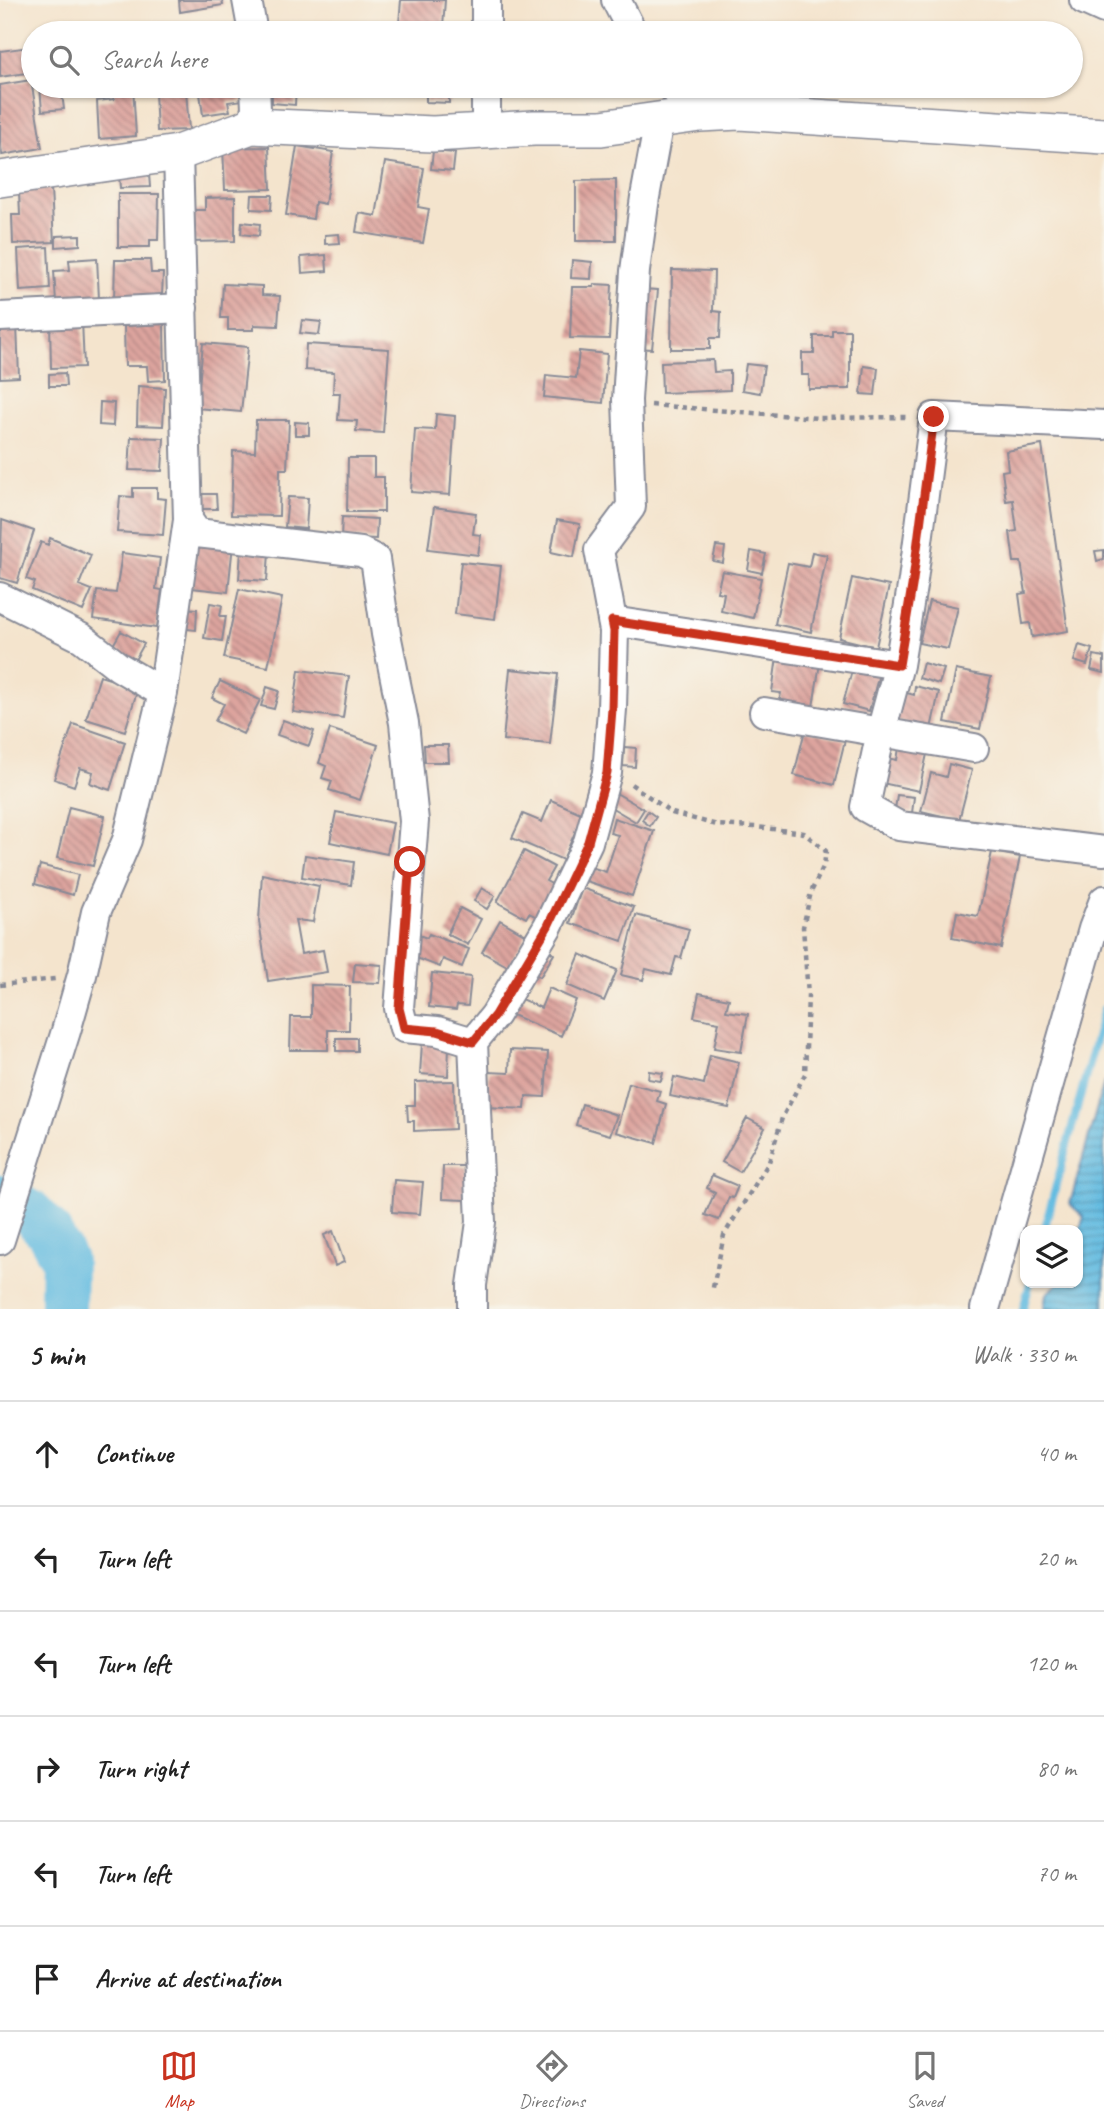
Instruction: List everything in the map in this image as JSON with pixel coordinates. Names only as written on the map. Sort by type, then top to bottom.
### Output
[{"type":"main road","points":[[0,179],[178,153],[251,126],[433,134],[534,128],[601,128],[700,114],[739,112],[1104,136]]},
{"type":"street","points":[[247,0],[251,21]]},
{"type":"street","points":[[486,0],[486,21]]},
{"type":"street","points":[[1084,0],[1104,9]]},
{"type":"street","points":[[251,126],[256,109],[256,98]]},
{"type":"street","points":[[486,98],[486,131]]},
{"type":"street","points":[[683,98],[700,114]]},
{"type":"street","points":[[472,1309],[472,1285],[481,1222],[473,1042],[495,1015],[548,926],[588,842],[607,773],[614,631],[599,550],[631,507],[627,400],[635,271],[659,121]]},
{"type":"street","points":[[0,1240],[66,1031],[96,912],[127,840],[163,693],[188,520],[178,153]]},
{"type":"street","points":[[0,317],[183,308]]},
{"type":"street","points":[[1104,425],[934,417],[899,665],[865,807],[899,826],[1104,851]]},
{"type":"street","points":[[188,520],[197,533],[361,551],[375,559],[386,634],[404,723],[414,821],[399,1008],[404,1028],[437,1031],[473,1042]]},
{"type":"street","points":[[0,597],[82,638],[119,667],[163,693]]},
{"type":"street","points":[[612,621],[899,665]]},
{"type":"street","points":[[764,712],[974,748]]},
{"type":"street","points":[[985,1309],[1093,929],[1104,900]]},
{"type":"path","points":[[627,400],[640,404],[818,418],[934,417]]},
{"type":"path","points":[[607,773],[626,781],[673,813],[717,825],[757,827],[804,834],[826,851],[824,865],[811,892],[803,927],[808,995],[805,1074],[782,1118],[769,1161],[724,1235],[712,1292]]},
{"type":"path","points":[[0,985],[82,975]]},
{"type":"water","points":[[1104,1082],[1104,1309],[1044,1309],[1046,1294],[1053,1288],[1083,1288],[1081,1225],[1084,1217],[1070,1204]]},
{"type":"building","points":[[179,0],[222,0],[223,5],[180,12]]},
{"type":"building","points":[[401,0],[445,0],[443,21],[399,21]]},
{"type":"building","points":[[21,48],[21,74],[0,77],[0,51]]},
{"type":"building","points":[[21,82],[21,98],[34,98],[42,148],[2,155],[0,85]]},
{"type":"building","points":[[41,98],[63,98],[64,109],[42,111]]},
{"type":"building","points":[[134,98],[136,136],[99,139],[97,101]]},
{"type":"building","points":[[155,98],[187,98],[189,130],[157,131]]},
{"type":"building","points":[[201,98],[243,98],[228,102],[230,111],[203,115]]},
{"type":"building","points":[[272,98],[295,98],[295,105],[272,103]]},
{"type":"building","points":[[426,98],[449,98],[449,103],[426,102]]},
{"type":"building","points":[[297,146],[333,152],[325,204],[315,202],[313,219],[286,215]]},
{"type":"building","points":[[269,147],[271,189],[225,190],[223,148]]},
{"type":"building","points":[[433,151],[455,153],[453,171],[431,169]]},
{"type":"building","points":[[385,162],[424,168],[418,207],[429,209],[423,243],[356,232],[359,213],[376,216]]},
{"type":"building","points":[[149,174],[150,187],[120,188],[119,175]]},
{"type":"building","points":[[616,180],[616,241],[576,241],[576,181]]},
{"type":"building","points":[[51,189],[54,242],[13,244],[12,215],[20,215],[19,191]]},
{"type":"building","points":[[118,194],[159,194],[158,240],[150,240],[150,247],[118,247]]},
{"type":"building","points":[[252,195],[272,195],[271,210],[251,209]]},
{"type":"building","points":[[235,197],[235,241],[190,242],[190,210],[205,210],[205,198]]},
{"type":"building","points":[[242,222],[260,224],[259,236],[241,234]]},
{"type":"building","points":[[339,234],[340,243],[325,244],[325,235]]},
{"type":"building","points":[[80,235],[80,245],[56,247],[56,236]]},
{"type":"building","points":[[48,247],[50,289],[20,291],[18,249]]},
{"type":"building","points":[[326,255],[327,271],[302,273],[301,257]]},
{"type":"building","points":[[97,258],[99,299],[56,302],[54,271],[70,270],[69,260]]},
{"type":"building","points":[[115,260],[150,260],[151,273],[163,273],[162,296],[114,300]]},
{"type":"building","points":[[572,260],[592,262],[591,279],[571,278]]},
{"type":"building","points":[[672,270],[714,271],[713,311],[721,312],[720,338],[710,338],[710,349],[671,349]]},
{"type":"building","points":[[223,284],[262,286],[262,295],[280,296],[278,326],[254,325],[254,330],[228,330],[228,318],[221,318]]},
{"type":"building","points":[[594,284],[612,285],[609,339],[570,338],[572,287],[594,287]]},
{"type":"building","points":[[642,289],[658,290],[652,349],[636,348]]},
{"type":"building","points":[[82,320],[84,367],[51,368],[50,321]]},
{"type":"building","points":[[302,320],[321,322],[319,335],[300,333]]},
{"type":"building","points":[[164,324],[165,380],[148,381],[147,366],[125,366],[124,326]]},
{"type":"building","points":[[0,325],[17,325],[19,377],[0,378]]},
{"type":"building","points":[[832,330],[850,330],[850,389],[809,389],[809,375],[802,375],[802,353],[814,353],[814,336],[832,336]]},
{"type":"building","points":[[203,343],[248,347],[241,412],[197,408]]},
{"type":"building","points":[[306,344],[389,349],[383,433],[356,431],[357,421],[338,420],[340,393],[333,393],[334,372],[305,370]]},
{"type":"building","points":[[579,351],[607,354],[603,403],[544,397],[546,375],[576,378]]},
{"type":"building","points":[[713,360],[714,372],[730,371],[730,390],[662,393],[661,362]]},
{"type":"building","points":[[746,364],[764,366],[760,393],[742,390]]},
{"type":"building","points":[[864,366],[878,368],[875,395],[861,394]]},
{"type":"building","points":[[65,373],[66,386],[49,386],[49,374]]},
{"type":"building","points":[[138,386],[165,388],[163,426],[137,425]]},
{"type":"building","points":[[100,402],[114,403],[113,426],[99,425]]},
{"type":"building","points":[[436,414],[455,416],[450,495],[411,492],[415,429],[435,430]]},
{"type":"building","points":[[256,420],[289,420],[287,469],[280,469],[279,516],[231,515],[233,451],[255,452]]},
{"type":"building","points":[[295,422],[309,423],[309,435],[295,435]]},
{"type":"building","points":[[131,437],[164,438],[162,471],[129,470]]},
{"type":"building","points":[[1042,445],[1068,631],[1032,637],[1030,623],[1023,624],[1019,594],[1026,593],[1021,562],[1014,562],[1010,532],[1017,531],[1013,500],[1006,501],[1002,471],[1008,470],[1006,451]]},
{"type":"building","points":[[348,458],[374,458],[374,477],[384,477],[384,512],[347,512]]},
{"type":"building","points":[[133,488],[157,488],[157,498],[166,499],[163,535],[117,532],[120,496],[133,497]]},
{"type":"building","points":[[193,494],[216,494],[217,509],[194,509]]},
{"type":"building","points":[[288,497],[308,498],[306,529],[285,527]]},
{"type":"building","points":[[434,507],[476,513],[473,534],[481,535],[478,555],[428,549]]},
{"type":"building","points":[[342,517],[377,519],[376,539],[341,537]]},
{"type":"building","points":[[2,520],[34,531],[17,583],[0,578]]},
{"type":"building","points":[[557,520],[580,524],[574,557],[551,552]]},
{"type":"building","points":[[50,538],[91,555],[79,585],[92,590],[83,611],[32,590],[35,582],[26,579],[41,542],[48,545]]},
{"type":"building","points":[[197,541],[233,544],[228,592],[192,588]]},
{"type":"building","points":[[716,546],[725,547],[723,563],[713,561]]},
{"type":"building","points":[[1104,550],[1104,559],[1097,561],[1095,551]]},
{"type":"building","points":[[241,551],[269,553],[267,581],[239,579]]},
{"type":"building","points":[[751,551],[766,554],[762,573],[748,570]]},
{"type":"building","points":[[812,552],[827,555],[811,632],[775,624],[788,563],[809,567]]},
{"type":"building","points":[[122,553],[160,558],[156,589],[162,590],[157,628],[93,619],[97,591],[116,593]]},
{"type":"building","points":[[461,562],[501,566],[495,619],[455,614]]},
{"type":"building","points":[[722,571],[761,578],[753,618],[721,611],[724,593],[717,592]]},
{"type":"building","points":[[852,578],[889,586],[876,647],[839,638]]},
{"type":"building","points":[[239,589],[282,598],[268,667],[224,658]]},
{"type":"building","points":[[929,601],[958,607],[948,649],[919,643]]},
{"type":"building","points":[[210,603],[222,605],[220,616],[226,616],[222,641],[204,638]]},
{"type":"building","points":[[179,608],[197,609],[196,630],[178,628]]},
{"type":"building","points":[[121,631],[144,644],[135,660],[112,647]]},
{"type":"building","points":[[1079,645],[1092,649],[1087,665],[1074,661]]},
{"type":"building","points":[[1094,655],[1104,657],[1104,673],[1091,670]]},
{"type":"building","points":[[777,657],[820,663],[813,707],[779,702],[781,693],[772,692]]},
{"type":"building","points":[[923,663],[944,669],[939,684],[919,678]]},
{"type":"building","points":[[853,667],[879,674],[869,711],[843,704]]},
{"type":"building","points":[[510,669],[558,674],[550,744],[503,740]]},
{"type":"building","points":[[299,670],[349,676],[343,718],[293,712]]},
{"type":"building","points":[[956,670],[991,677],[980,729],[945,722]]},
{"type":"building","points":[[100,676],[138,688],[125,731],[86,719]]},
{"type":"building","points":[[220,681],[260,700],[243,734],[215,721],[224,704],[212,698]]},
{"type":"building","points":[[915,686],[939,692],[931,729],[896,721],[903,692],[914,695]]},
{"type":"building","points":[[267,687],[279,691],[274,709],[261,706]]},
{"type":"building","points":[[283,720],[314,731],[309,746],[277,735]]},
{"type":"building","points":[[73,724],[125,742],[110,790],[90,783],[93,772],[80,768],[74,786],[54,779]]},
{"type":"building","points":[[330,729],[378,745],[360,800],[329,790],[332,781],[322,778],[326,766],[319,763]]},
{"type":"building","points":[[805,730],[845,740],[834,785],[794,775]]},
{"type":"building","points":[[424,745],[448,745],[449,762],[425,762]]},
{"type":"building","points":[[624,747],[636,748],[635,767],[623,766]]},
{"type":"building","points":[[899,748],[927,754],[919,791],[882,783],[888,758],[897,760]]},
{"type":"building","points":[[949,764],[972,770],[959,820],[921,811],[931,773],[946,777]]},
{"type":"building","points":[[616,793],[644,809],[636,822],[609,806]]},
{"type":"building","points":[[897,795],[914,797],[912,813],[895,810]]},
{"type":"building","points":[[551,800],[583,814],[563,860],[512,838],[523,814],[542,822]]},
{"type":"building","points":[[69,807],[105,816],[93,866],[57,858]]},
{"type":"building","points":[[648,811],[656,817],[650,826],[642,820]]},
{"type":"building","points":[[336,812],[393,823],[387,854],[330,842]]},
{"type":"building","points":[[614,818],[654,831],[632,896],[586,881],[591,867],[606,872],[618,835],[610,833]]},
{"type":"building","points":[[524,851],[554,867],[546,881],[553,885],[537,917],[529,913],[526,918],[497,902]]},
{"type":"building","points":[[992,852],[1020,857],[1001,948],[952,938],[957,912],[978,916]]},
{"type":"building","points":[[305,855],[354,862],[351,885],[302,877]]},
{"type":"building","points":[[40,865],[78,875],[73,895],[35,884]]},
{"type":"building","points":[[262,874],[319,886],[313,922],[295,920],[301,954],[323,950],[327,972],[268,981],[259,921]]},
{"type":"building","points":[[482,888],[495,896],[487,909],[474,901]]},
{"type":"building","points":[[582,888],[634,907],[622,941],[570,923]]},
{"type":"building","points":[[460,908],[481,919],[468,945],[447,934]]},
{"type":"building","points":[[636,915],[689,929],[681,958],[676,957],[671,975],[646,969],[643,980],[621,975]]},
{"type":"building","points":[[500,920],[526,935],[509,967],[482,952]]},
{"type":"building","points":[[429,934],[469,949],[462,967],[443,959],[440,967],[411,956],[419,935],[427,938]]},
{"type":"building","points":[[545,949],[554,954],[540,977],[531,971]]},
{"type":"building","points":[[580,954],[617,970],[604,1001],[567,985]]},
{"type":"building","points":[[355,963],[382,965],[380,983],[353,982]]},
{"type":"building","points":[[432,973],[471,977],[468,1006],[457,1005],[456,1010],[429,1007]]},
{"type":"building","points":[[311,985],[350,986],[349,1030],[328,1030],[328,1050],[290,1050],[291,1017],[311,1017]]},
{"type":"building","points":[[549,988],[576,1000],[561,1036],[512,1015],[519,998],[541,1008]]},
{"type":"building","points":[[699,993],[729,999],[726,1011],[748,1014],[741,1052],[714,1048],[719,1022],[694,1017]]},
{"type":"building","points":[[336,1038],[357,1038],[357,1051],[336,1051]]},
{"type":"building","points":[[422,1043],[449,1045],[448,1076],[420,1074]]},
{"type":"building","points":[[510,1050],[548,1052],[545,1097],[526,1096],[525,1109],[487,1107],[489,1072],[509,1073]]},
{"type":"building","points":[[710,1055],[739,1062],[729,1108],[670,1096],[674,1077],[704,1084]]},
{"type":"building","points":[[649,1071],[663,1073],[661,1081],[648,1079]]},
{"type":"building","points":[[454,1081],[455,1129],[414,1131],[414,1121],[408,1121],[407,1105],[415,1105],[415,1082]]},
{"type":"building","points":[[629,1083],[660,1091],[657,1101],[666,1104],[656,1143],[616,1132]]},
{"type":"building","points":[[582,1104],[617,1115],[610,1135],[576,1125]]},
{"type":"building","points":[[747,1118],[765,1128],[740,1172],[722,1162]]},
{"type":"building","points":[[443,1166],[466,1166],[465,1200],[442,1199]]},
{"type":"building","points":[[712,1175],[738,1186],[733,1198],[729,1197],[719,1220],[705,1215],[715,1192],[707,1188]]},
{"type":"building","points":[[394,1180],[423,1182],[420,1214],[392,1212]]},
{"type":"building","points":[[333,1231],[344,1262],[335,1266],[324,1235]]},
{"type":"waterway","points":[[1045,1225],[1104,1009]]},
{"type":"waterway","points":[[0,1198],[31,1213],[48,1231],[64,1260],[63,1309]]},
{"type":"waterway","points":[[1023,1309],[1029,1288]]},
{"type":"route","points":[[410,862],[399,1008],[404,1028],[437,1031],[473,1042],[495,1015],[548,926],[588,842],[607,773],[612,709],[612,621],[899,665],[934,417]]}]
